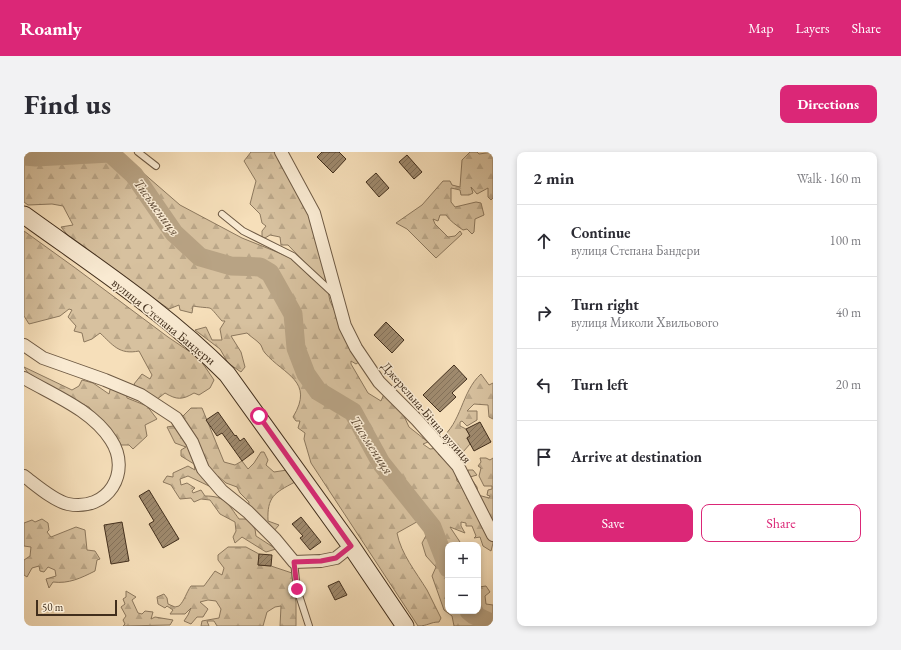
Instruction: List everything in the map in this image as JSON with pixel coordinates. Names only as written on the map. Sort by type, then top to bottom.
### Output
[{"type":"main road","name":"вулиця Степана Бандери","points":[[24,215],[124,287],[203,349],[222,369],[259,416],[351,546],[405,626]]},
{"type":"street","name":"Джерельна-Бічна вулиця","points":[[281,152],[314,213],[345,326],[356,348],[379,382],[417,420],[458,466],[493,535]]},
{"type":"street","points":[[24,344],[43,358],[105,380],[141,395],[176,418],[192,442],[203,469],[222,491],[248,512],[275,539],[294,562],[321,561],[336,558],[351,546]]},
{"type":"street","points":[[24,378],[90,417],[110,439],[115,448],[118,466],[117,475],[110,491],[90,505],[66,504],[24,476]]},
{"type":"lane","points":[[138,152],[156,166]]},
{"type":"lane","points":[[222,214],[243,231],[293,256],[336,296]]},
{"type":"lane","points":[[294,562],[297,589],[309,626]]},
{"type":"green space","points":[[24,152],[119,152],[180,205],[242,238],[292,258],[311,278],[314,272],[288,245],[281,245],[280,237],[270,235],[265,238],[262,237],[262,231],[266,226],[262,223],[260,214],[250,204],[256,181],[244,161],[251,152],[277,152],[312,215],[330,301],[359,362],[356,364],[351,361],[351,364],[368,393],[381,401],[384,394],[404,416],[409,427],[428,442],[423,444],[430,449],[438,448],[442,453],[438,454],[455,470],[457,481],[467,488],[491,536],[493,543],[491,551],[483,546],[480,537],[474,538],[476,536],[472,526],[466,526],[466,523],[461,522],[461,526],[465,533],[450,527],[460,542],[445,542],[445,611],[432,576],[436,567],[426,556],[422,543],[429,530],[422,519],[397,533],[405,556],[427,590],[441,618],[439,622],[418,626],[311,463],[304,439],[305,433],[298,428],[300,421],[296,421],[293,417],[299,405],[301,395],[299,387],[288,373],[264,352],[260,344],[247,333],[231,336],[241,352],[245,367],[241,372],[228,363],[220,349],[195,330],[206,327],[212,340],[222,340],[220,329],[225,321],[222,321],[212,309],[193,306],[192,313],[180,310],[179,305],[169,309],[74,243],[61,227],[73,225],[63,206],[52,204],[28,205],[24,202]]},
{"type":"green space","points":[[470,152],[477,152],[479,154],[493,152],[493,198],[491,200],[488,197],[488,188],[477,194],[471,187],[473,193],[469,195],[461,195],[460,190],[451,188],[451,202],[455,207],[476,202],[481,203],[484,215],[475,219],[474,232],[472,234],[467,229],[463,230],[446,215],[440,215],[438,221],[433,219],[435,224],[448,237],[455,236],[460,231],[462,234],[436,258],[407,229],[396,223],[422,205],[443,181],[450,181],[452,185],[460,187],[462,160]]},
{"type":"green space","points":[[24,231],[168,337],[199,358],[214,380],[210,388],[199,395],[194,393],[183,398],[176,398],[165,393],[156,400],[137,389],[134,384],[142,374],[150,379],[152,375],[139,351],[126,352],[121,350],[100,333],[92,339],[84,342],[82,333],[74,331],[76,326],[68,317],[72,310],[69,309],[60,316],[29,324],[24,316]]},
{"type":"green space","points":[[24,367],[72,390],[79,386],[82,380],[93,383],[109,394],[111,386],[126,393],[127,398],[147,406],[157,419],[145,425],[147,436],[133,449],[129,445],[120,445],[89,407],[69,398],[28,373]]},
{"type":"green space","points":[[481,374],[489,385],[493,383],[493,419],[489,417],[488,405],[474,404],[467,411],[477,411],[477,420],[467,426],[462,421],[460,422],[460,426],[466,429],[470,436],[467,438],[470,444],[463,452],[464,463],[461,465],[449,451],[447,443],[442,444],[440,439],[453,425],[469,390],[474,381]]},
{"type":"green space","points":[[191,408],[202,408],[224,462],[235,465],[242,461],[248,469],[261,452],[264,452],[268,460],[266,465],[274,472],[287,470],[295,482],[282,489],[273,497],[271,501],[269,506],[268,521],[279,525],[273,532],[248,509],[249,502],[240,493],[237,487],[226,483],[218,476],[212,486],[188,476],[180,479],[181,485],[187,483],[195,488],[192,491],[193,493],[201,490],[205,496],[218,497],[222,499],[239,519],[248,519],[255,529],[256,536],[276,549],[266,552],[242,537],[235,543],[233,537],[236,531],[235,522],[220,514],[210,500],[201,499],[194,502],[191,498],[180,499],[171,485],[163,482],[167,476],[173,477],[173,473],[188,466],[195,470],[194,464],[181,456],[181,450],[186,447],[175,443],[167,427],[180,427],[178,415],[183,416]]},
{"type":"green space","points":[[480,458],[490,460],[493,458],[493,521],[487,517],[487,509],[485,509],[468,477],[468,470],[473,470],[477,475],[470,477],[477,487],[478,495],[489,498],[490,496],[487,495],[488,490],[492,489],[492,486],[484,486],[479,476],[481,468],[478,466],[481,462]]},
{"type":"green space","points":[[42,519],[48,523],[49,530],[47,532],[51,537],[76,527],[85,530],[87,550],[95,551],[100,559],[97,560],[95,571],[70,581],[53,582],[49,588],[46,579],[56,576],[55,570],[48,567],[44,572],[40,571],[39,566],[32,568],[27,577],[24,575],[24,560],[30,556],[31,547],[24,546],[24,523],[32,520],[35,522]]},
{"type":"green space","points":[[228,547],[246,547],[259,554],[258,565],[271,566],[292,573],[296,602],[296,626],[280,626],[281,606],[275,607],[267,612],[263,626],[217,626],[214,621],[207,621],[209,626],[201,626],[202,621],[219,618],[221,609],[216,601],[208,600],[200,602],[208,609],[203,617],[197,617],[191,624],[184,621],[191,608],[185,614],[170,614],[173,610],[167,606],[165,608],[158,604],[157,597],[164,594],[167,598],[168,604],[175,607],[179,606],[191,586],[204,586],[215,571],[222,575],[224,568],[218,560],[218,555]]},
{"type":"green space","points":[[486,586],[490,592],[485,596],[486,604],[493,605],[493,626],[454,626],[452,616],[449,614],[481,614],[481,587]]},
{"type":"green space","points":[[126,591],[136,597],[132,600],[138,613],[142,614],[145,611],[153,612],[151,619],[155,617],[173,620],[170,625],[123,626],[125,624],[123,620],[126,616],[121,607],[125,604],[123,599],[126,597]]},
{"type":"building","points":[[322,152],[339,152],[346,159],[333,173],[317,157]]},
{"type":"building","points":[[407,155],[422,172],[414,179],[399,162]]},
{"type":"building","points":[[376,173],[389,188],[379,197],[366,182]]},
{"type":"building","points":[[386,322],[404,340],[392,353],[374,335]]},
{"type":"building","points":[[454,365],[467,379],[452,393],[456,397],[440,412],[423,395]]},
{"type":"building","points":[[218,412],[235,436],[236,435],[240,441],[244,438],[254,452],[242,461],[222,433],[217,436],[206,420]]},
{"type":"building","points":[[480,422],[491,442],[474,451],[467,438],[470,436],[466,429]]},
{"type":"building","points":[[149,490],[179,539],[163,548],[149,524],[154,521],[139,496]]},
{"type":"building","points":[[301,517],[321,542],[310,550],[300,538],[303,536],[292,524]]},
{"type":"building","points":[[122,522],[129,561],[111,564],[104,525]]},
{"type":"building","points":[[259,554],[272,555],[271,566],[258,565]]},
{"type":"building","points":[[339,581],[347,595],[335,600],[328,586]]},
{"type":"waterway","name":"Тисьмениця","points":[[24,156],[36,157],[110,153],[134,175],[174,233],[200,257],[231,266],[260,267],[270,273],[293,314],[296,348],[306,374],[318,391],[353,412],[381,463],[432,527],[445,560]]},
{"type":"waterway","name":"Тисьмениця","points":[[473,614],[493,624]]},
{"type":"route","points":[[259,416],[351,546],[336,558],[321,561],[294,562],[297,589]]}]
